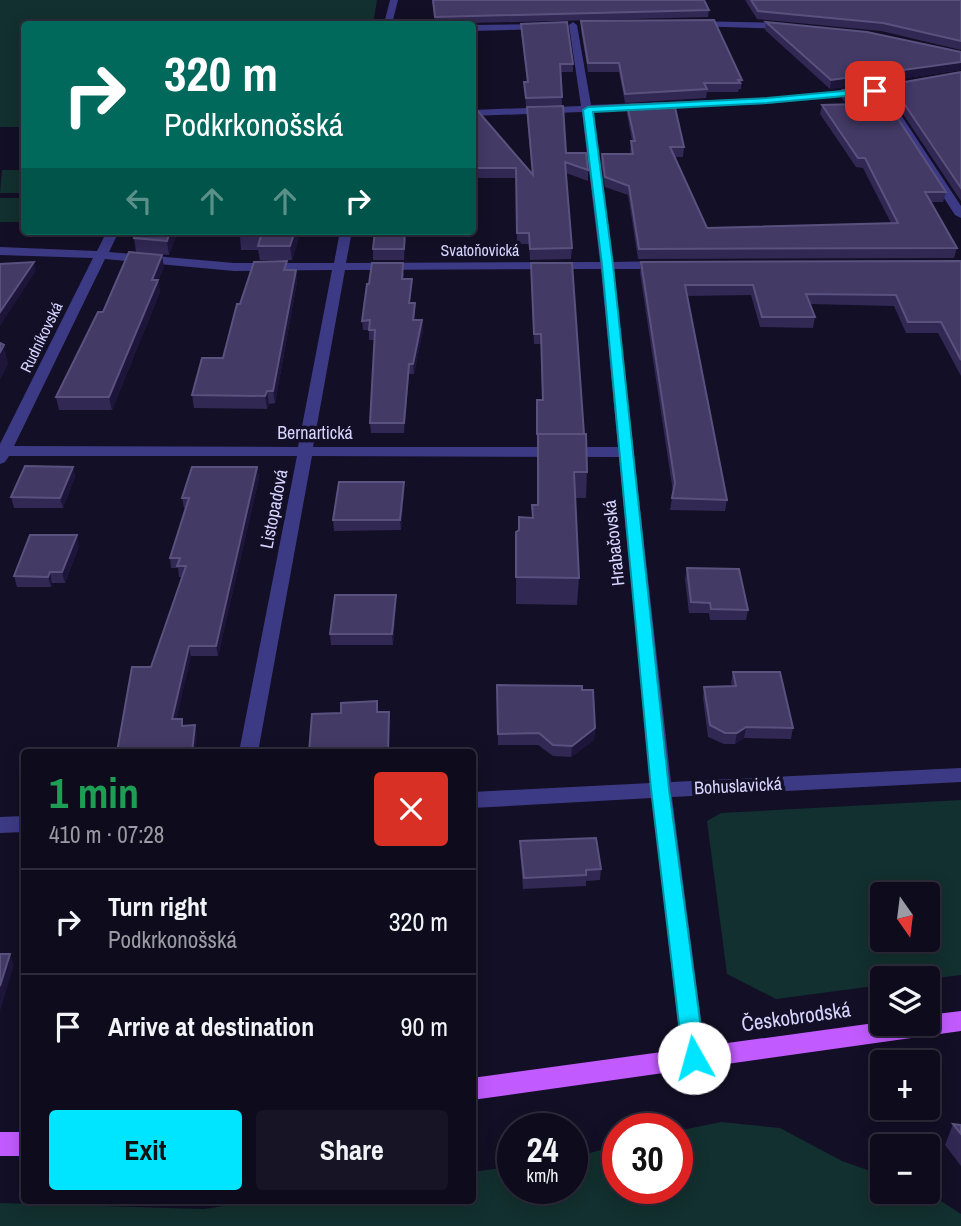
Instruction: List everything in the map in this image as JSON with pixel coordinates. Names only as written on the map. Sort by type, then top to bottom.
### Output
[{"type":"main road","name":"Českobrodská","points":[[476,1088],[961,1021]]},
{"type":"main road","points":[[0,1144],[21,1144]]},
{"type":"street","points":[[389,21],[394,0]]},
{"type":"street","points":[[685,23],[797,27]]},
{"type":"street","name":"Hrabačovská","points":[[573,25],[588,110],[607,265],[660,789],[694,1058]]},
{"type":"street","points":[[561,26],[587,25]]},
{"type":"street","points":[[476,28],[548,26]]},
{"type":"street","points":[[476,113],[767,101],[875,91],[920,83]]},
{"type":"street","points":[[875,91],[893,111],[961,215]]},
{"type":"street","name":"Rudníkovská","points":[[2,455],[112,235]]},
{"type":"street","name":"Listopadová","points":[[250,749],[345,235]]},
{"type":"street","name":"Svatoňovická","points":[[0,251],[100,255],[234,267],[675,265]]},
{"type":"street","name":"Bernartická","points":[[2,455],[626,452]]},
{"type":"street","name":"Bohuslavická","points":[[476,800],[961,775]]},
{"type":"street","points":[[0,825],[21,824]]},
{"type":"green space","points":[[0,0],[377,0],[374,21],[21,21],[21,127],[0,127]]},
{"type":"green space","points":[[2,170],[21,170],[21,193],[0,193]]},
{"type":"green space","points":[[0,198],[21,198],[21,222],[0,222]]},
{"type":"green space","points":[[961,800],[961,975],[940,978],[940,966],[870,966],[870,987],[776,999],[727,974],[707,821],[721,813]]},
{"type":"green space","points":[[721,1122],[780,1128],[842,1161],[870,1171],[870,1204],[940,1204],[940,1200],[961,1214],[961,1226],[0,1226],[0,1203],[204,1209],[237,1204],[476,1204],[476,1172],[497,1168],[497,1204],[588,1204],[588,1153],[602,1150],[602,1204],[693,1204],[693,1128]]},
{"type":"building","points":[[433,0],[704,0],[709,10],[435,17]]},
{"type":"building","points":[[751,0],[961,0],[961,41],[883,23],[758,11]]},
{"type":"building","points":[[714,20],[742,80],[738,80],[740,83],[704,83],[707,89],[625,94],[619,63],[588,63],[581,21]]},
{"type":"building","points":[[567,22],[573,64],[560,64],[562,97],[526,98],[524,82],[528,82],[521,24]]},
{"type":"building","points":[[766,22],[867,32],[961,52],[961,62],[831,80]]},
{"type":"building","points":[[961,72],[961,188],[901,99],[888,85]]},
{"type":"building","points":[[873,87],[889,105],[946,192],[925,192],[957,248],[639,249],[629,186],[605,177],[602,154],[633,154],[631,141],[635,141],[627,105],[674,103],[684,147],[670,147],[707,228],[898,223],[865,158],[858,158],[822,105],[859,104],[843,90]]},
{"type":"building","points":[[563,106],[566,153],[586,153],[588,170],[565,162],[572,248],[530,249],[529,233],[517,233],[516,168],[476,168],[476,109],[533,175],[527,107]]},
{"type":"building","points":[[135,235],[169,235],[167,241],[134,238]]},
{"type":"building","points":[[294,235],[290,246],[258,246],[261,236],[240,236]]},
{"type":"building","points":[[375,235],[405,235],[404,249],[373,249]]},
{"type":"building","points":[[129,252],[162,255],[152,280],[158,280],[109,397],[56,397],[98,312],[103,312]]},
{"type":"building","points":[[287,261],[284,270],[296,270],[273,391],[267,391],[265,396],[192,395],[202,358],[223,358],[237,304],[240,304],[254,262]]},
{"type":"building","points":[[961,261],[961,360],[941,322],[908,322],[896,295],[806,294],[815,317],[762,317],[753,285],[685,285],[727,500],[672,498],[675,483],[641,262]]},
{"type":"building","points":[[34,262],[0,312],[0,264]]},
{"type":"building","points":[[372,263],[403,263],[402,279],[412,279],[409,303],[415,303],[413,320],[422,320],[413,364],[409,364],[404,423],[370,423],[375,330],[369,330],[370,320],[362,321]]},
{"type":"building","points":[[531,263],[572,263],[584,434],[537,434],[537,400],[543,400],[541,334],[534,334]]},
{"type":"building","points":[[538,434],[586,434],[587,472],[574,472],[579,578],[516,577],[516,532],[519,530],[519,517],[533,518],[532,505],[538,505]]},
{"type":"building","points":[[25,466],[73,467],[60,498],[11,497]]},
{"type":"building","points":[[192,467],[257,467],[216,646],[189,646],[172,719],[182,719],[182,726],[195,725],[192,749],[118,749],[132,667],[151,667],[186,566],[177,566],[180,558],[170,558],[189,498],[182,498]]},
{"type":"building","points":[[339,482],[404,482],[400,520],[333,520]]},
{"type":"building","points":[[30,535],[77,535],[62,572],[50,572],[48,577],[14,576]]},
{"type":"building","points":[[687,568],[739,569],[748,610],[711,609],[710,603],[691,602]]},
{"type":"building","points":[[335,595],[396,595],[392,634],[330,634]]},
{"type":"building","points":[[733,672],[780,672],[793,728],[746,727],[737,733],[725,733],[710,725],[704,687],[736,686]]},
{"type":"building","points":[[497,685],[582,686],[582,690],[593,690],[595,728],[572,746],[553,745],[539,733],[498,734]]},
{"type":"building","points":[[377,701],[377,712],[389,712],[388,749],[309,749],[312,714],[341,713],[341,703]]},
{"type":"building","points":[[596,838],[601,869],[586,870],[586,875],[524,878],[520,841]]},
{"type":"building","points":[[0,954],[10,954],[0,986]]},
{"type":"building","points":[[953,1124],[961,1125],[961,1134]]},
{"type":"route","points":[[694,1058],[660,789],[607,265],[588,110],[767,101],[875,91]]}]
